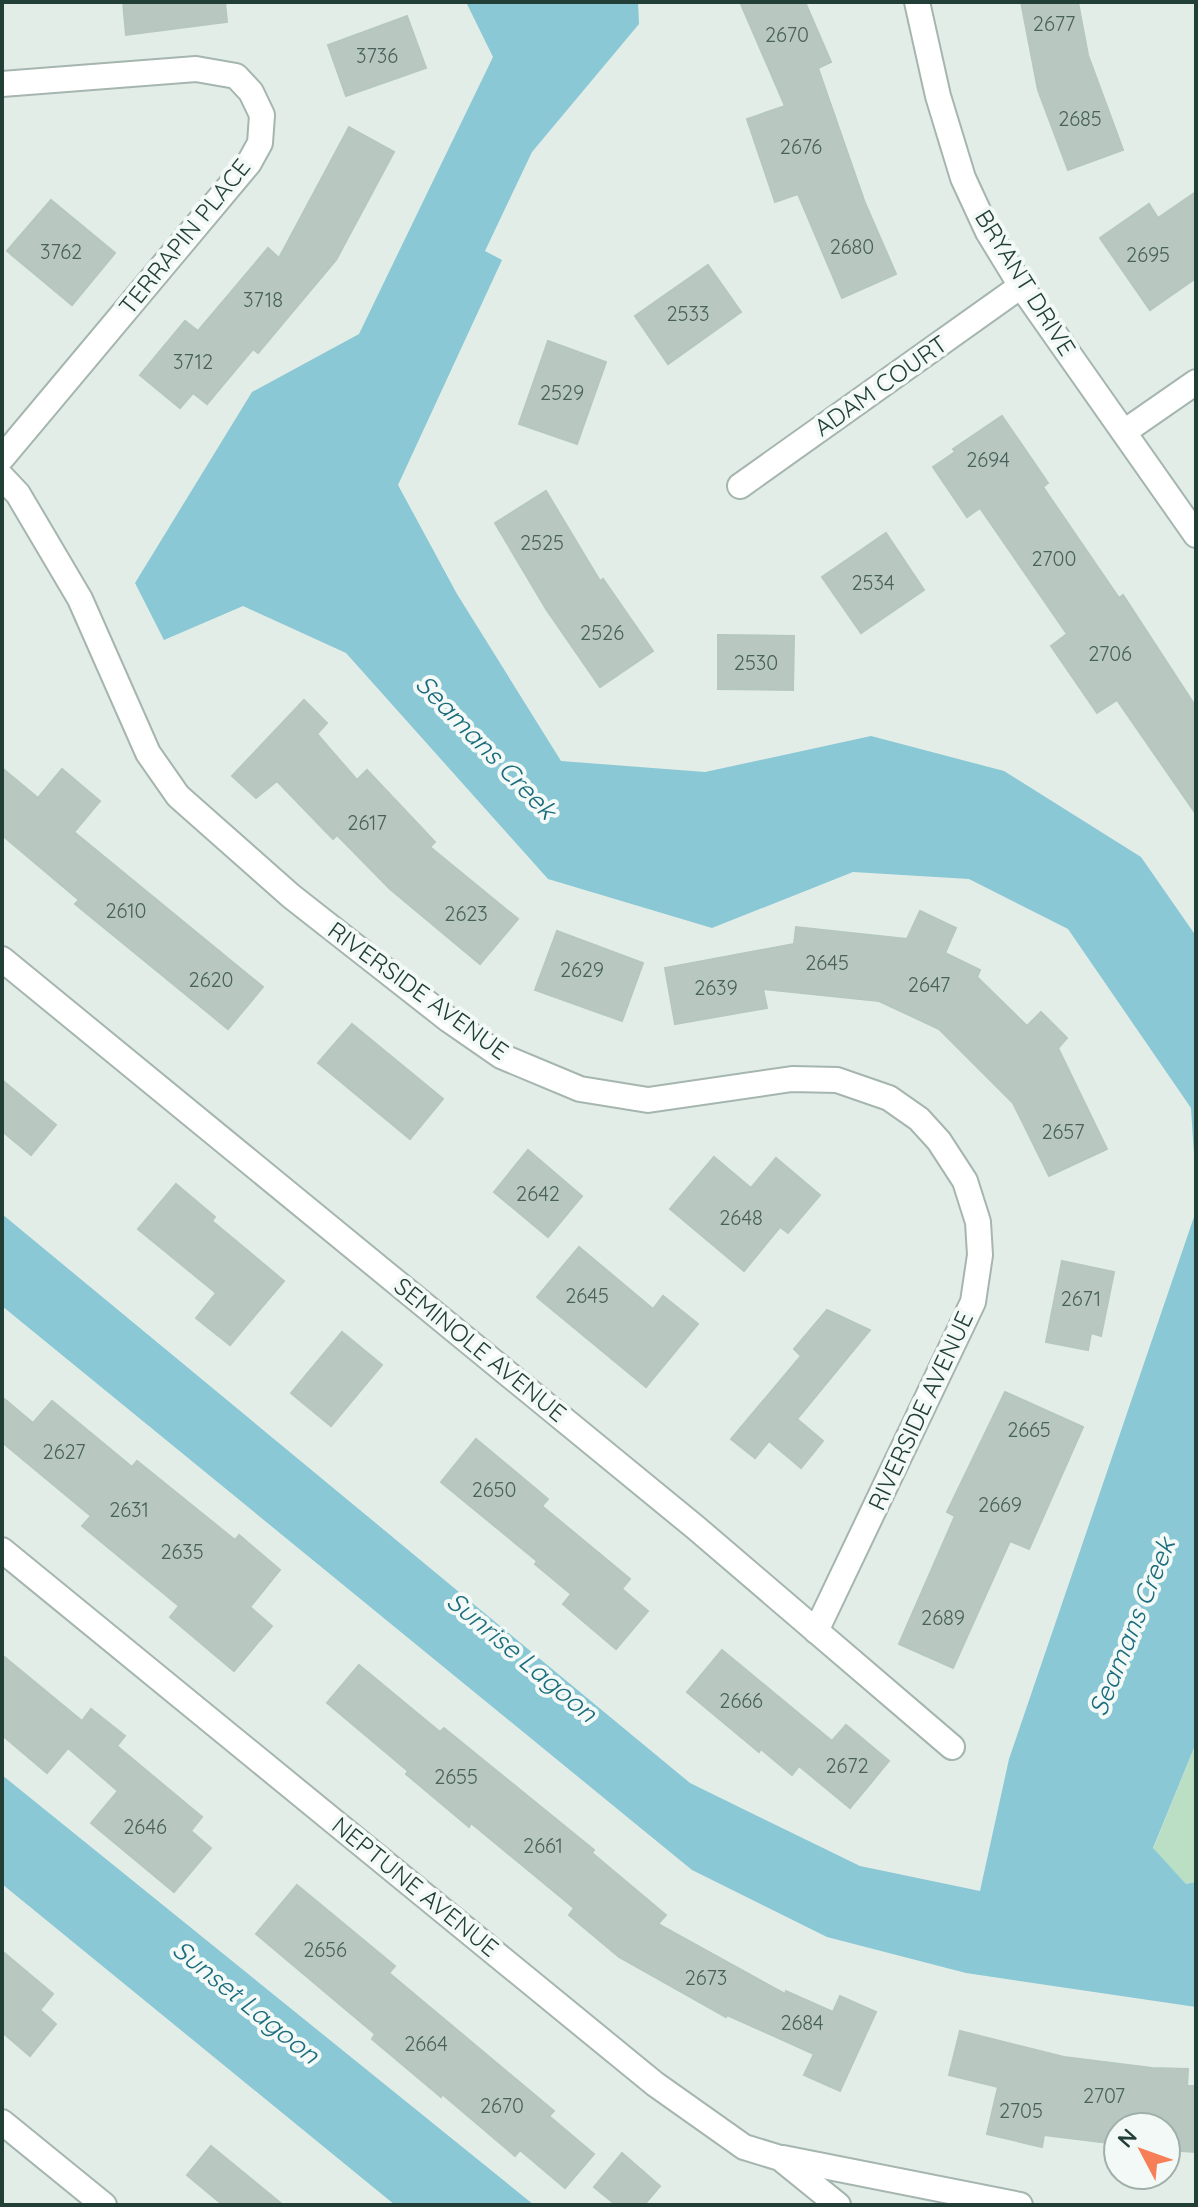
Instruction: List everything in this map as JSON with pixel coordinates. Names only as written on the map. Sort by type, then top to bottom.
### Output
[{"type":"street","name":"BRYANT DRIVE","points":[[917,2],[938,96],[963,178],[988,232],[1021,286],[1196,535]]},
{"type":"street","name":"TERRAPIN PLACE","points":[[2,84],[196,69],[236,76],[251,92],[262,115],[260,143],[249,163],[2,458]]},
{"type":"street","name":"ADAM COURT","points":[[740,486],[1021,286]]},
{"type":"street","points":[[1124,432],[1196,382]]},
{"type":"street","name":"RIVERSIDE AVENUE","points":[[2,477],[18,494],[80,599],[148,753],[178,796],[291,896],[449,1020],[501,1056],[580,1089],[648,1100],[792,1079],[837,1080],[889,1098],[919,1119],[939,1141],[965,1181],[978,1222],[980,1255],[973,1302],[816,1631]]},
{"type":"street","name":"SEMINOLE AVENUE","points":[[2,959],[683,1516],[952,1747]]},
{"type":"street","name":"NEPTUNE AVENUE","points":[[2,1550],[655,2084],[744,2147],[780,2158],[838,2205]]},
{"type":"street","points":[[2,2122],[104,2205]]},
{"type":"street","points":[[780,2158],[1020,2205]]},
{"type":"green space","points":[[1196,1743],[1196,1882],[1186,1884],[1153,1849]]},
{"type":"water","name":"Seamans Creek","points":[[466,2],[638,2],[639,24],[532,152],[485,251],[502,260],[398,485],[457,594],[561,761],[705,772],[871,736],[1004,771],[1141,857],[1196,936],[1196,1186],[1191,1108],[1068,929],[969,879],[853,872],[712,928],[548,879],[346,653],[243,606],[164,640],[135,583],[252,392],[359,334],[493,57]]},
{"type":"water","points":[[1196,1211],[1196,1743],[1153,1848],[1186,1884],[1196,1882],[1196,2007],[966,1973],[827,1937],[692,1870],[2,1306],[2,1214],[690,1783],[860,1866],[980,1891],[1009,1759]]},
{"type":"water","name":"Sunset Lagoon","points":[[2,1775],[534,2205],[395,2205],[2,1884]]},
{"type":"building","points":[[123,2],[225,2],[227,22],[126,35]]},
{"type":"building","points":[[740,2],[805,2],[831,62],[818,68],[865,203],[896,274],[842,298],[798,194],[775,202],[747,119],[785,106]]},
{"type":"building","points":[[1021,2],[1078,2],[1088,55],[1123,150],[1068,170],[1038,90]]},
{"type":"building","points":[[407,16],[426,68],[346,96],[328,45]]},
{"type":"building","points":[[349,127],[394,152],[336,260],[258,353],[253,349],[207,404],[193,393],[180,408],[140,375],[185,321],[198,331],[268,248],[279,258]]},
{"type":"building","points":[[1196,192],[1196,278],[1150,310],[1100,238],[1149,204],[1158,218]]},
{"type":"building","points":[[51,200],[115,253],[72,305],[7,251]]},
{"type":"building","points":[[708,265],[741,312],[668,364],[635,316]]},
{"type":"building","points":[[548,341],[606,362],[577,444],[519,424]]},
{"type":"building","points":[[1002,416],[1048,483],[1043,487],[1119,598],[1123,595],[1196,707],[1196,814],[1117,700],[1097,713],[1051,646],[1067,634],[980,508],[967,517],[933,467],[955,452],[953,449]]},
{"type":"building","points":[[546,491],[600,581],[603,579],[653,651],[600,687],[546,609],[495,523]]},
{"type":"building","points":[[886,533],[924,590],[861,633],[822,577]]},
{"type":"building","points":[[718,635],[794,636],[793,690],[718,689]]},
{"type":"building","points":[[304,700],[327,723],[317,734],[357,780],[367,770],[435,842],[430,847],[518,919],[480,964],[390,889],[337,835],[333,839],[277,781],[256,798],[232,776]]},
{"type":"building","points":[[2,768],[38,798],[62,769],[100,801],[74,832],[263,987],[228,1029],[75,904],[79,900],[2,835]]},
{"type":"building","points":[[920,911],[956,928],[945,953],[980,970],[977,977],[1027,1026],[1041,1012],[1067,1038],[1058,1048],[1107,1149],[1049,1176],[1013,1103],[939,1029],[879,1001],[763,989],[767,1008],[675,1024],[665,968],[794,944],[796,927],[907,939]]},
{"type":"building","points":[[557,931],[643,963],[622,1021],[535,990]]},
{"type":"building","points":[[352,1024],[443,1099],[410,1139],[318,1063]]},
{"type":"building","points":[[2,1080],[56,1125],[31,1155],[2,1131]]},
{"type":"building","points":[[528,1150],[582,1196],[548,1237],[494,1192]]},
{"type":"building","points":[[714,1157],[751,1188],[776,1158],[820,1195],[788,1233],[780,1227],[744,1271],[670,1209]]},
{"type":"building","points":[[176,1184],[215,1217],[212,1221],[284,1281],[230,1345],[196,1318],[216,1293],[138,1229]]},
{"type":"building","points":[[579,1247],[653,1309],[663,1296],[698,1324],[646,1387],[537,1297]]},
{"type":"building","points":[[1062,1261],[1114,1272],[1101,1336],[1091,1333],[1088,1350],[1046,1342]]},
{"type":"building","points":[[827,1310],[870,1330],[797,1419],[823,1441],[801,1468],[769,1441],[755,1458],[731,1439],[801,1356],[794,1349]]},
{"type":"building","points":[[342,1332],[382,1365],[331,1426],[291,1393]]},
{"type":"building","points":[[1005,1392],[1083,1427],[1029,1549],[1010,1541],[953,1668],[899,1644],[955,1516],[947,1512]]},
{"type":"building","points":[[2,1397],[33,1423],[52,1401],[132,1467],[137,1461],[235,1540],[239,1535],[280,1570],[250,1607],[272,1626],[234,1671],[170,1617],[179,1606],[82,1526],[91,1516],[2,1442]]},
{"type":"building","points":[[476,1439],[548,1499],[542,1506],[630,1579],[622,1589],[648,1611],[616,1649],[563,1604],[571,1594],[535,1564],[537,1561],[441,1482]]},
{"type":"building","points":[[722,1650],[832,1741],[846,1725],[889,1761],[850,1808],[799,1766],[792,1775],[761,1749],[759,1752],[687,1692]]},
{"type":"building","points":[[2,1655],[82,1721],[91,1709],[125,1736],[117,1746],[202,1817],[191,1831],[211,1848],[174,1892],[91,1823],[118,1791],[68,1748],[47,1773],[2,1735]]},
{"type":"building","points":[[359,1665],[440,1732],[444,1728],[594,1850],[592,1853],[666,1915],[658,1924],[785,1994],[786,1991],[833,2012],[840,1996],[876,2012],[840,2091],[804,2075],[814,2054],[726,2017],[619,1957],[569,1915],[574,1908],[406,1774],[408,1771],[327,1703]]},
{"type":"building","points":[[297,1885],[395,1966],[389,1973],[554,2111],[549,2116],[594,2154],[565,2188],[520,2150],[515,2156],[442,2094],[441,2097],[372,2039],[375,2034],[256,1934]]},
{"type":"building","points":[[2,1951],[53,1994],[40,2010],[56,2024],[30,2056],[2,2032]]},
{"type":"building","points":[[960,2031],[1064,2057],[1152,2068],[1188,2069],[1187,2086],[1196,2086],[1196,2152],[1182,2151],[1182,2111],[1102,2111],[1102,2142],[1044,2135],[1042,2147],[987,2134],[998,2087],[949,2075]]},
{"type":"building","points":[[211,2146],[283,2205],[223,2205],[187,2175]]},
{"type":"building","points":[[622,2153],[660,2186],[644,2205],[616,2205],[594,2187]]},
{"type":"water label","name":"Sunrise Lagoon","points":[[522,1657]]}]
